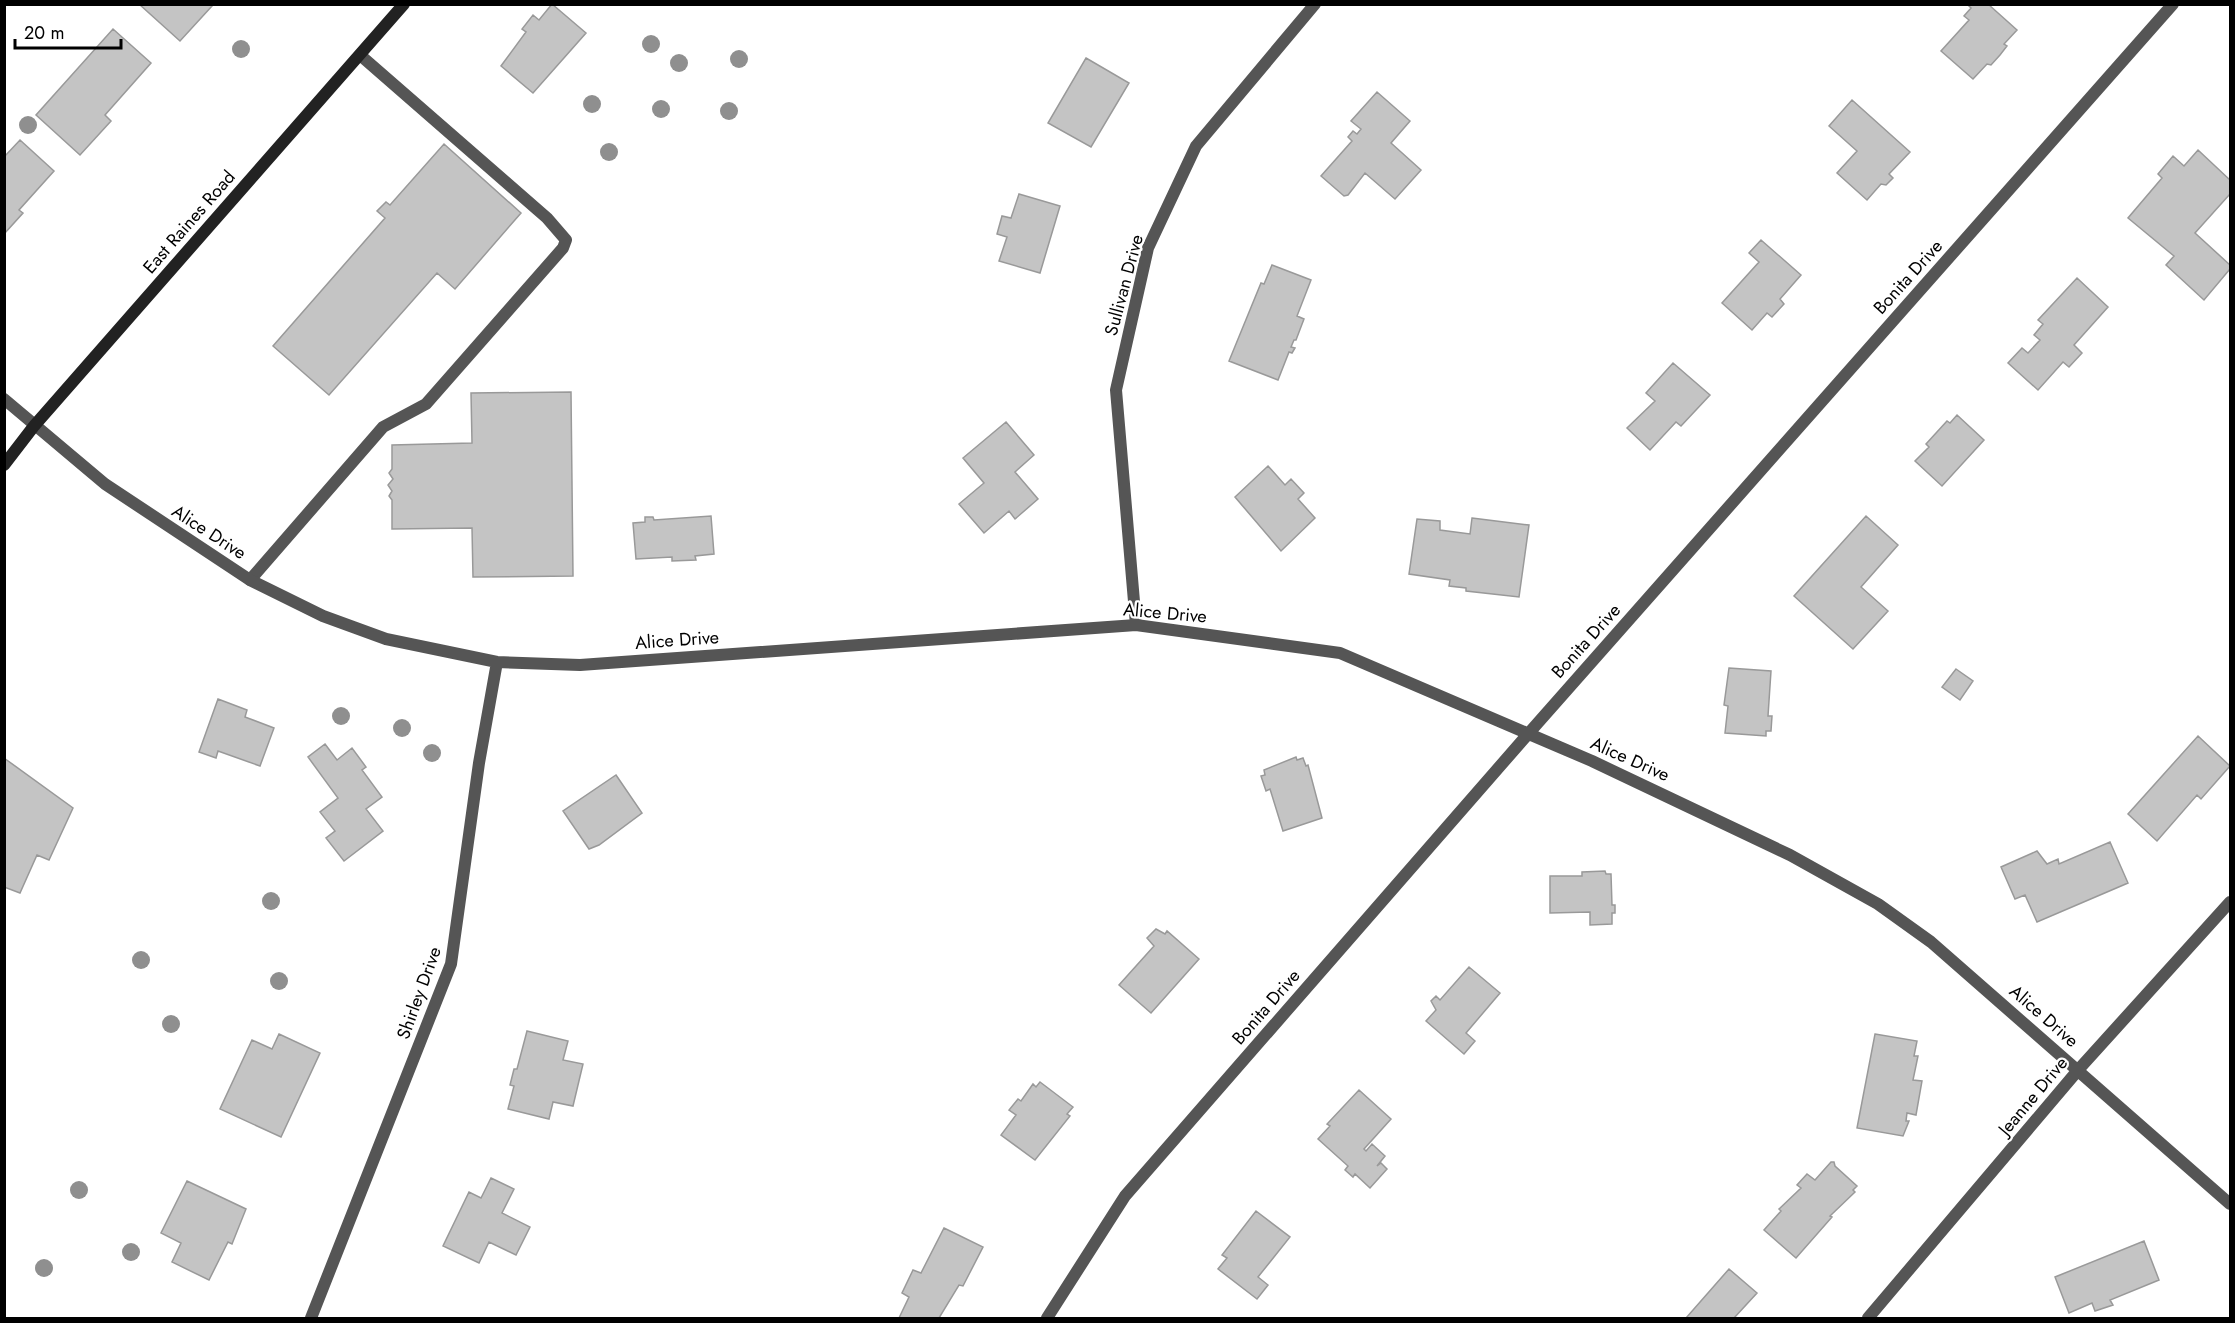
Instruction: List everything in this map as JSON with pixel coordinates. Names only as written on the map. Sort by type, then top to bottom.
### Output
[{"type":"main road","name":"East Raines Road","points":[[4,465],[34,426],[404,4]]},
{"type":"street","name":"Sullivan Drive","points":[[1136,624],[1116,390],[1149,248],[1196,146],[1315,4]]},
{"type":"street","name":"Bonita Drive","points":[[1047,1318],[1125,1196],[1528,734],[2173,4]]},
{"type":"street","points":[[250,580],[383,427],[426,404],[563,248],[566,240],[547,218],[360,55]]},
{"type":"street","name":"Alice Drive","points":[[4,399],[105,484],[250,580],[323,616],[386,639],[497,662],[580,665],[1136,624],[1340,653],[1667,795],[1790,855],[1878,904],[1931,942],[2230,1204]]},
{"type":"street","name":"Shirley Drive","points":[[311,1318],[451,964],[479,763],[497,662]]},
{"type":"street","name":"Jeanne Drive","points":[[1868,1318],[2079,1070],[2230,902]]},
{"type":"building","points":[[139,4],[210,4],[212,6],[180,41]]},
{"type":"building","points":[[552,4],[586,33],[533,93],[501,66],[526,32],[522,29],[533,15],[539,20]]},
{"type":"building","points":[[1967,4],[1988,4],[2017,30],[2004,44],[2007,46],[2000,55],[1991,65],[1987,64],[1973,79],[1941,51],[1969,20],[1964,16],[1971,8]]},
{"type":"building","points":[[113,29],[151,63],[105,115],[111,121],[80,155],[36,115]]},
{"type":"building","points":[[1086,58],[1129,83],[1091,147],[1048,123]]},
{"type":"building","points":[[1377,92],[1410,121],[1391,143],[1421,170],[1395,199],[1365,173],[1348,195],[1344,196],[1321,176],[1352,141],[1348,137],[1353,131],[1357,134],[1361,129],[1351,121]]},
{"type":"building","points":[[1852,100],[1910,152],[1889,174],[1893,178],[1886,185],[1881,184],[1867,200],[1837,173],[1857,151],[1829,126]]},
{"type":"building","points":[[20,140],[54,171],[19,210],[23,213],[4,234],[4,157]]},
{"type":"building","points":[[444,144],[521,213],[455,289],[437,273],[329,395],[273,346],[385,218],[377,211],[386,202],[390,205]]},
{"type":"building","points":[[2198,150],[2230,180],[2230,194],[2195,233],[2230,265],[2230,269],[2204,300],[2166,265],[2174,256],[2128,218],[2162,178],[2158,174],[2173,156],[2184,166]]},
{"type":"building","points":[[1019,194],[1060,206],[1040,273],[999,261],[1007,237],[997,234],[1002,216],[1011,218]]},
{"type":"building","points":[[1761,240],[1801,275],[1780,299],[1784,304],[1772,317],[1767,313],[1752,330],[1722,303],[1759,262],[1749,253]]},
{"type":"building","points":[[1272,265],[1311,280],[1297,316],[1304,319],[1291,347],[1295,348],[1292,353],[1289,352],[1278,380],[1229,361],[1261,283],[1264,284]]},
{"type":"building","points":[[2077,278],[2108,307],[2074,345],[2082,353],[2069,367],[2063,362],[2038,390],[2008,363],[2022,348],[2028,353],[2040,340],[2034,335],[2043,324],[2038,320]]},
{"type":"building","points":[[1673,363],[1710,395],[1681,426],[1676,422],[1650,450],[1627,428],[1655,401],[1646,393]]},
{"type":"building","points":[[571,392],[573,576],[473,577],[472,528],[392,529],[392,500],[389,496],[392,491],[388,485],[393,479],[389,473],[392,469],[392,445],[472,443],[471,393]]},
{"type":"building","points":[[1957,415],[1984,440],[1942,486],[1915,461],[1929,447],[1926,444],[1947,421],[1950,423]]},
{"type":"building","points":[[1006,422],[1034,455],[1015,472],[1038,499],[1015,519],[1009,511],[984,533],[959,504],[984,483],[963,458]]},
{"type":"building","points":[[1268,466],[1285,485],[1291,479],[1304,493],[1298,499],[1315,518],[1281,551],[1235,497]]},
{"type":"building","points":[[711,516],[714,554],[695,556],[696,560],[672,561],[672,557],[636,559],[633,523],[645,522],[645,517],[653,517],[654,520]]},
{"type":"building","points":[[1866,516],[1898,545],[1861,587],[1888,611],[1853,649],[1794,596]]},
{"type":"building","points":[[1472,518],[1529,525],[1519,597],[1466,591],[1466,588],[1449,586],[1450,580],[1409,574],[1417,519],[1440,521],[1440,530],[1470,534]]},
{"type":"building","points":[[1729,668],[1771,671],[1768,716],[1772,716],[1771,731],[1766,731],[1766,736],[1725,733],[1728,706],[1724,705]]},
{"type":"building","points":[[1956,669],[1973,681],[1960,700],[1942,687]]},
{"type":"building","points":[[218,699],[247,710],[245,717],[274,728],[260,766],[218,751],[216,758],[199,752]]},
{"type":"building","points":[[2198,736],[2230,766],[2201,799],[2197,795],[2157,841],[2128,814]]},
{"type":"building","points":[[325,744],[337,760],[352,748],[366,767],[362,770],[382,797],[366,809],[383,831],[344,861],[326,838],[335,831],[320,812],[338,798],[308,757]]},
{"type":"building","points":[[1296,757],[1297,760],[1303,758],[1306,766],[1308,765],[1322,818],[1283,831],[1270,789],[1266,791],[1261,776],[1265,775],[1264,770]]},
{"type":"building","points":[[4,758],[73,808],[49,860],[37,855],[20,893],[4,887]]},
{"type":"building","points":[[616,775],[642,813],[599,845],[589,849],[563,811]]},
{"type":"building","points":[[2110,842],[2128,883],[2037,922],[2025,895],[2015,899],[2001,867],[2037,851],[2047,864],[2058,859],[2059,864]]},
{"type":"building","points":[[1605,871],[1606,874],[1611,874],[1612,905],[1615,905],[1612,924],[1590,925],[1590,912],[1550,913],[1550,876],[1582,876],[1582,872]]},
{"type":"building","points":[[1156,929],[1165,934],[1167,931],[1199,959],[1151,1013],[1119,985],[1154,946],[1147,938]]},
{"type":"building","points":[[1469,967],[1500,993],[1466,1033],[1475,1041],[1464,1054],[1426,1021],[1436,1010],[1431,1001],[1436,996],[1440,1000]]},
{"type":"building","points":[[527,1031],[568,1041],[563,1060],[583,1064],[573,1106],[553,1102],[549,1119],[508,1109],[514,1086],[510,1085],[514,1069],[517,1069]]},
{"type":"building","points":[[279,1034],[320,1053],[281,1137],[220,1109],[252,1040],[272,1049]]},
{"type":"building","points":[[1875,1034],[1917,1041],[1914,1056],[1918,1056],[1913,1080],[1922,1081],[1916,1115],[1907,1113],[1906,1121],[1909,1121],[1903,1136],[1857,1128]]},
{"type":"building","points":[[1040,1082],[1073,1107],[1067,1114],[1070,1116],[1035,1160],[1001,1135],[1016,1115],[1009,1110],[1018,1099],[1021,1101],[1033,1084],[1036,1087]]},
{"type":"building","points":[[1359,1090],[1391,1119],[1364,1149],[1366,1151],[1372,1144],[1385,1156],[1377,1166],[1381,1163],[1387,1169],[1370,1188],[1355,1174],[1353,1177],[1345,1170],[1348,1166],[1318,1139],[1330,1126],[1327,1124]]},
{"type":"building","points":[[1831,1162],[1834,1162],[1835,1166],[1857,1186],[1853,1190],[1855,1192],[1830,1216],[1832,1217],[1796,1258],[1764,1230],[1781,1211],[1779,1209],[1801,1188],[1797,1185],[1807,1174],[1815,1180]]},
{"type":"building","points":[[491,1178],[514,1189],[502,1213],[530,1227],[516,1255],[489,1242],[479,1263],[443,1246],[469,1192],[481,1198]]},
{"type":"building","points":[[187,1181],[246,1209],[232,1244],[228,1242],[209,1280],[172,1262],[181,1243],[161,1233]]},
{"type":"building","points":[[1256,1211],[1290,1237],[1258,1277],[1268,1285],[1257,1299],[1218,1269],[1227,1258],[1222,1255]]},
{"type":"building","points":[[944,1228],[983,1247],[963,1286],[959,1285],[939,1318],[899,1318],[909,1297],[902,1293],[913,1270],[921,1273]]},
{"type":"building","points":[[2144,1241],[2159,1280],[2110,1300],[2113,1305],[2095,1311],[2092,1303],[2069,1313],[2055,1277]]},
{"type":"building","points":[[1729,1269],[1757,1293],[1734,1318],[1686,1318]]}]
